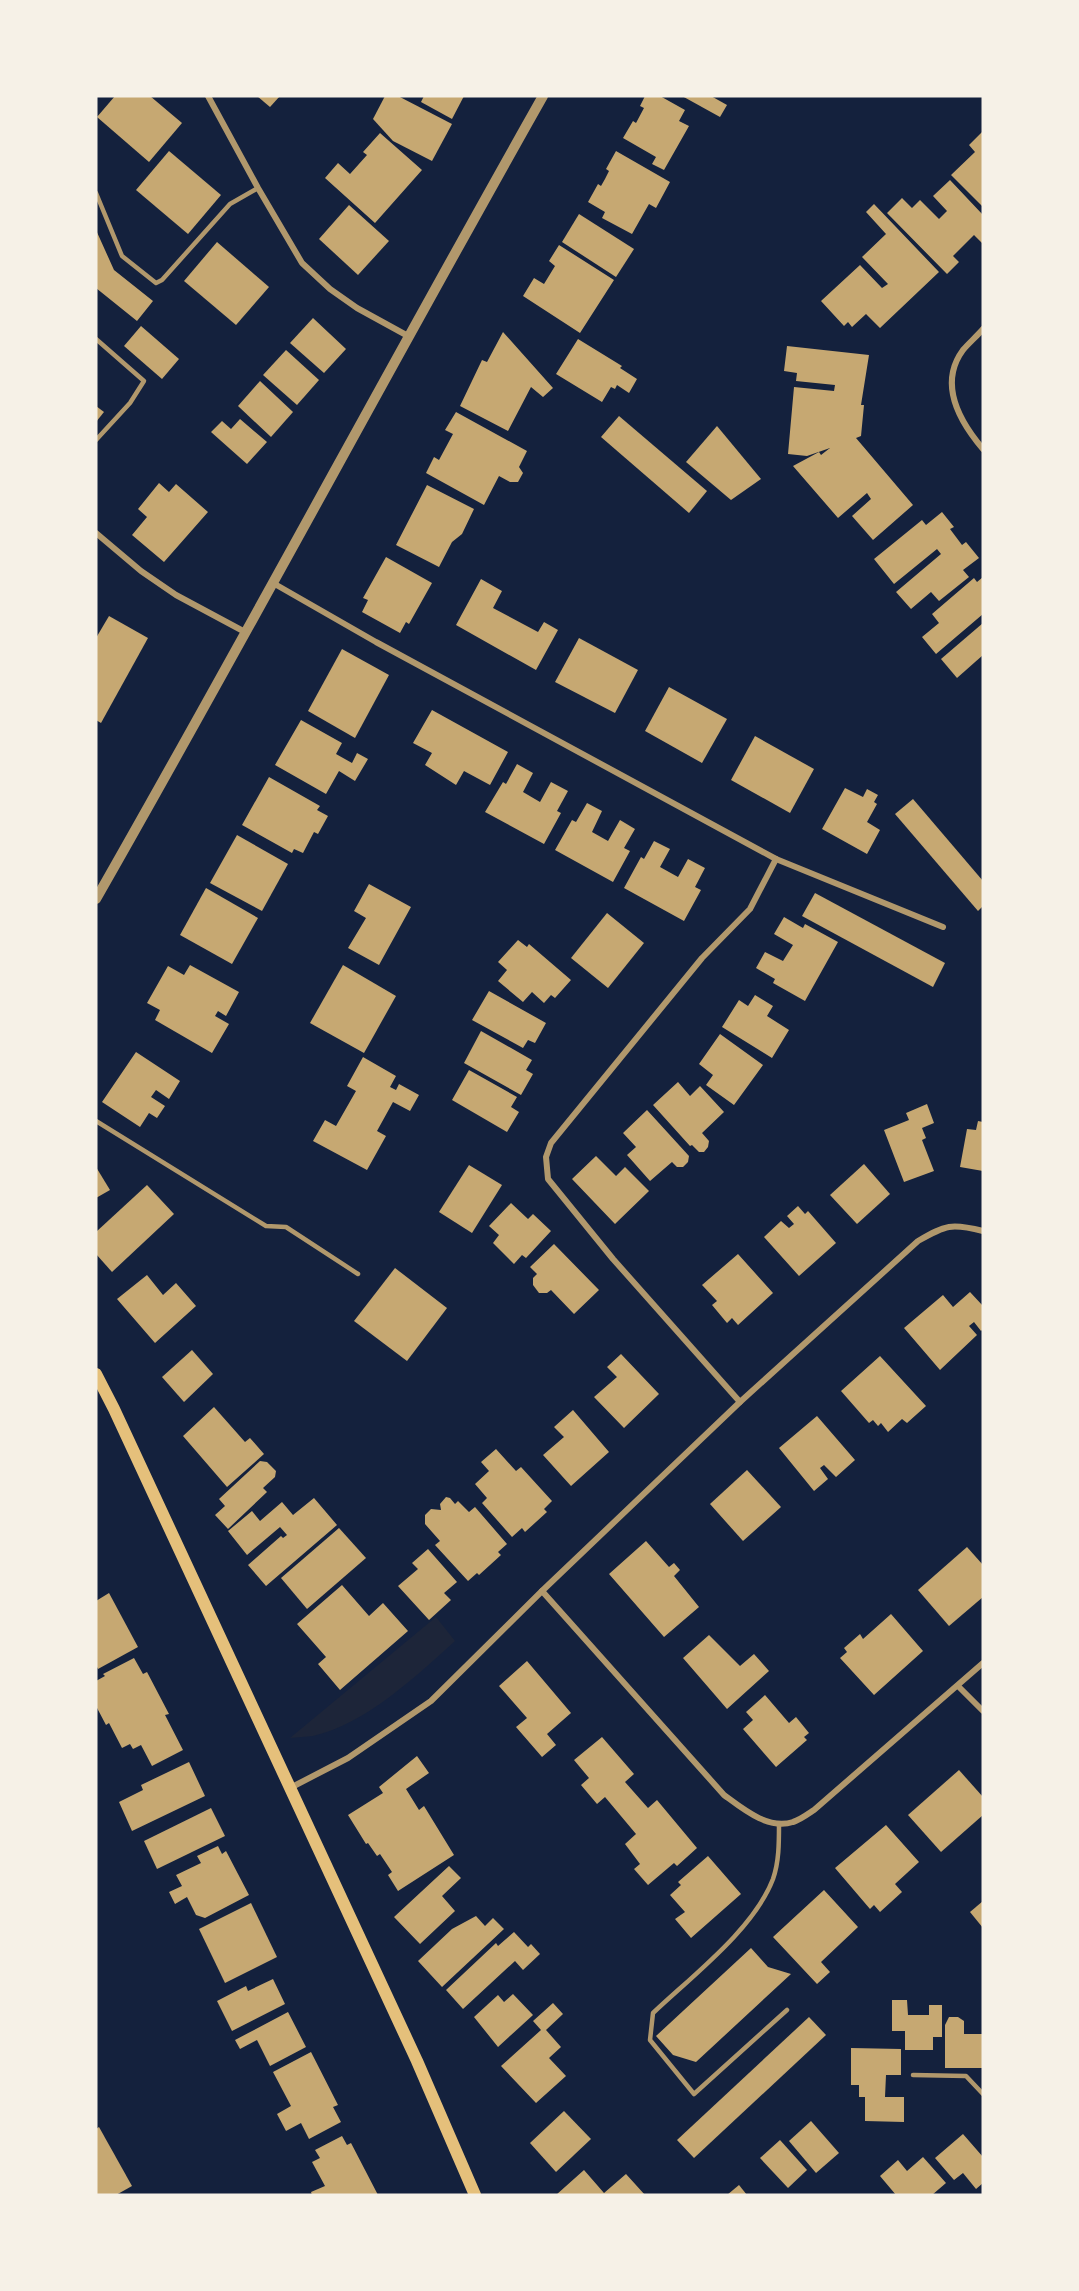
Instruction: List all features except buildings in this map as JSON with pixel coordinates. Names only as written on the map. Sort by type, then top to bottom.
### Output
[{"type":"main road","points":[[96,1374],[114,1408],[417,2061],[475,2195]]},
{"type":"street","points":[[208,96],[302,264],[339,296],[408,336]]},
{"type":"street","points":[[96,899],[543,96]]},
{"type":"street","points":[[983,329],[963,351],[954,371],[953,385],[954,402],[960,419],[983,449]]},
{"type":"street","points":[[96,532],[141,570],[176,595],[245,632]]},
{"type":"street","points":[[273,583],[376,642],[776,859],[943,927]]},
{"type":"street","points":[[740,1402],[613,1259],[548,1179],[546,1158],[551,1143],[702,957],[750,909],[776,859]]},
{"type":"street","points":[[289,1788],[348,1758],[431,1701],[542,1591],[740,1402],[918,1241],[941,1228],[959,1225],[983,1231]]},
{"type":"street","points":[[542,1591],[724,1795],[748,1813],[779,1824],[794,1822],[814,1810],[983,1663]]},
{"type":"street","points":[[958,1686],[983,1711]]},
{"type":"lane","points":[[96,193],[122,256],[156,283],[162,280],[230,204],[258,188]]},
{"type":"lane","points":[[96,339],[144,381],[130,403],[96,440]]},
{"type":"lane","points":[[96,1121],[266,1226],[286,1227],[358,1274]]},
{"type":"lane","points":[[779,1824],[779,1855],[773,1878],[760,1904],[747,1923],[653,2013],[650,2040],[694,2094],[787,2010]]},
{"type":"lane","points":[[913,2075],[966,2076],[983,2094]]},
{"type":"shaded area","points":[[436,1617],[455,1641],[407,1683],[371,1710],[333,1730],[313,1736],[290,1738]]}]
